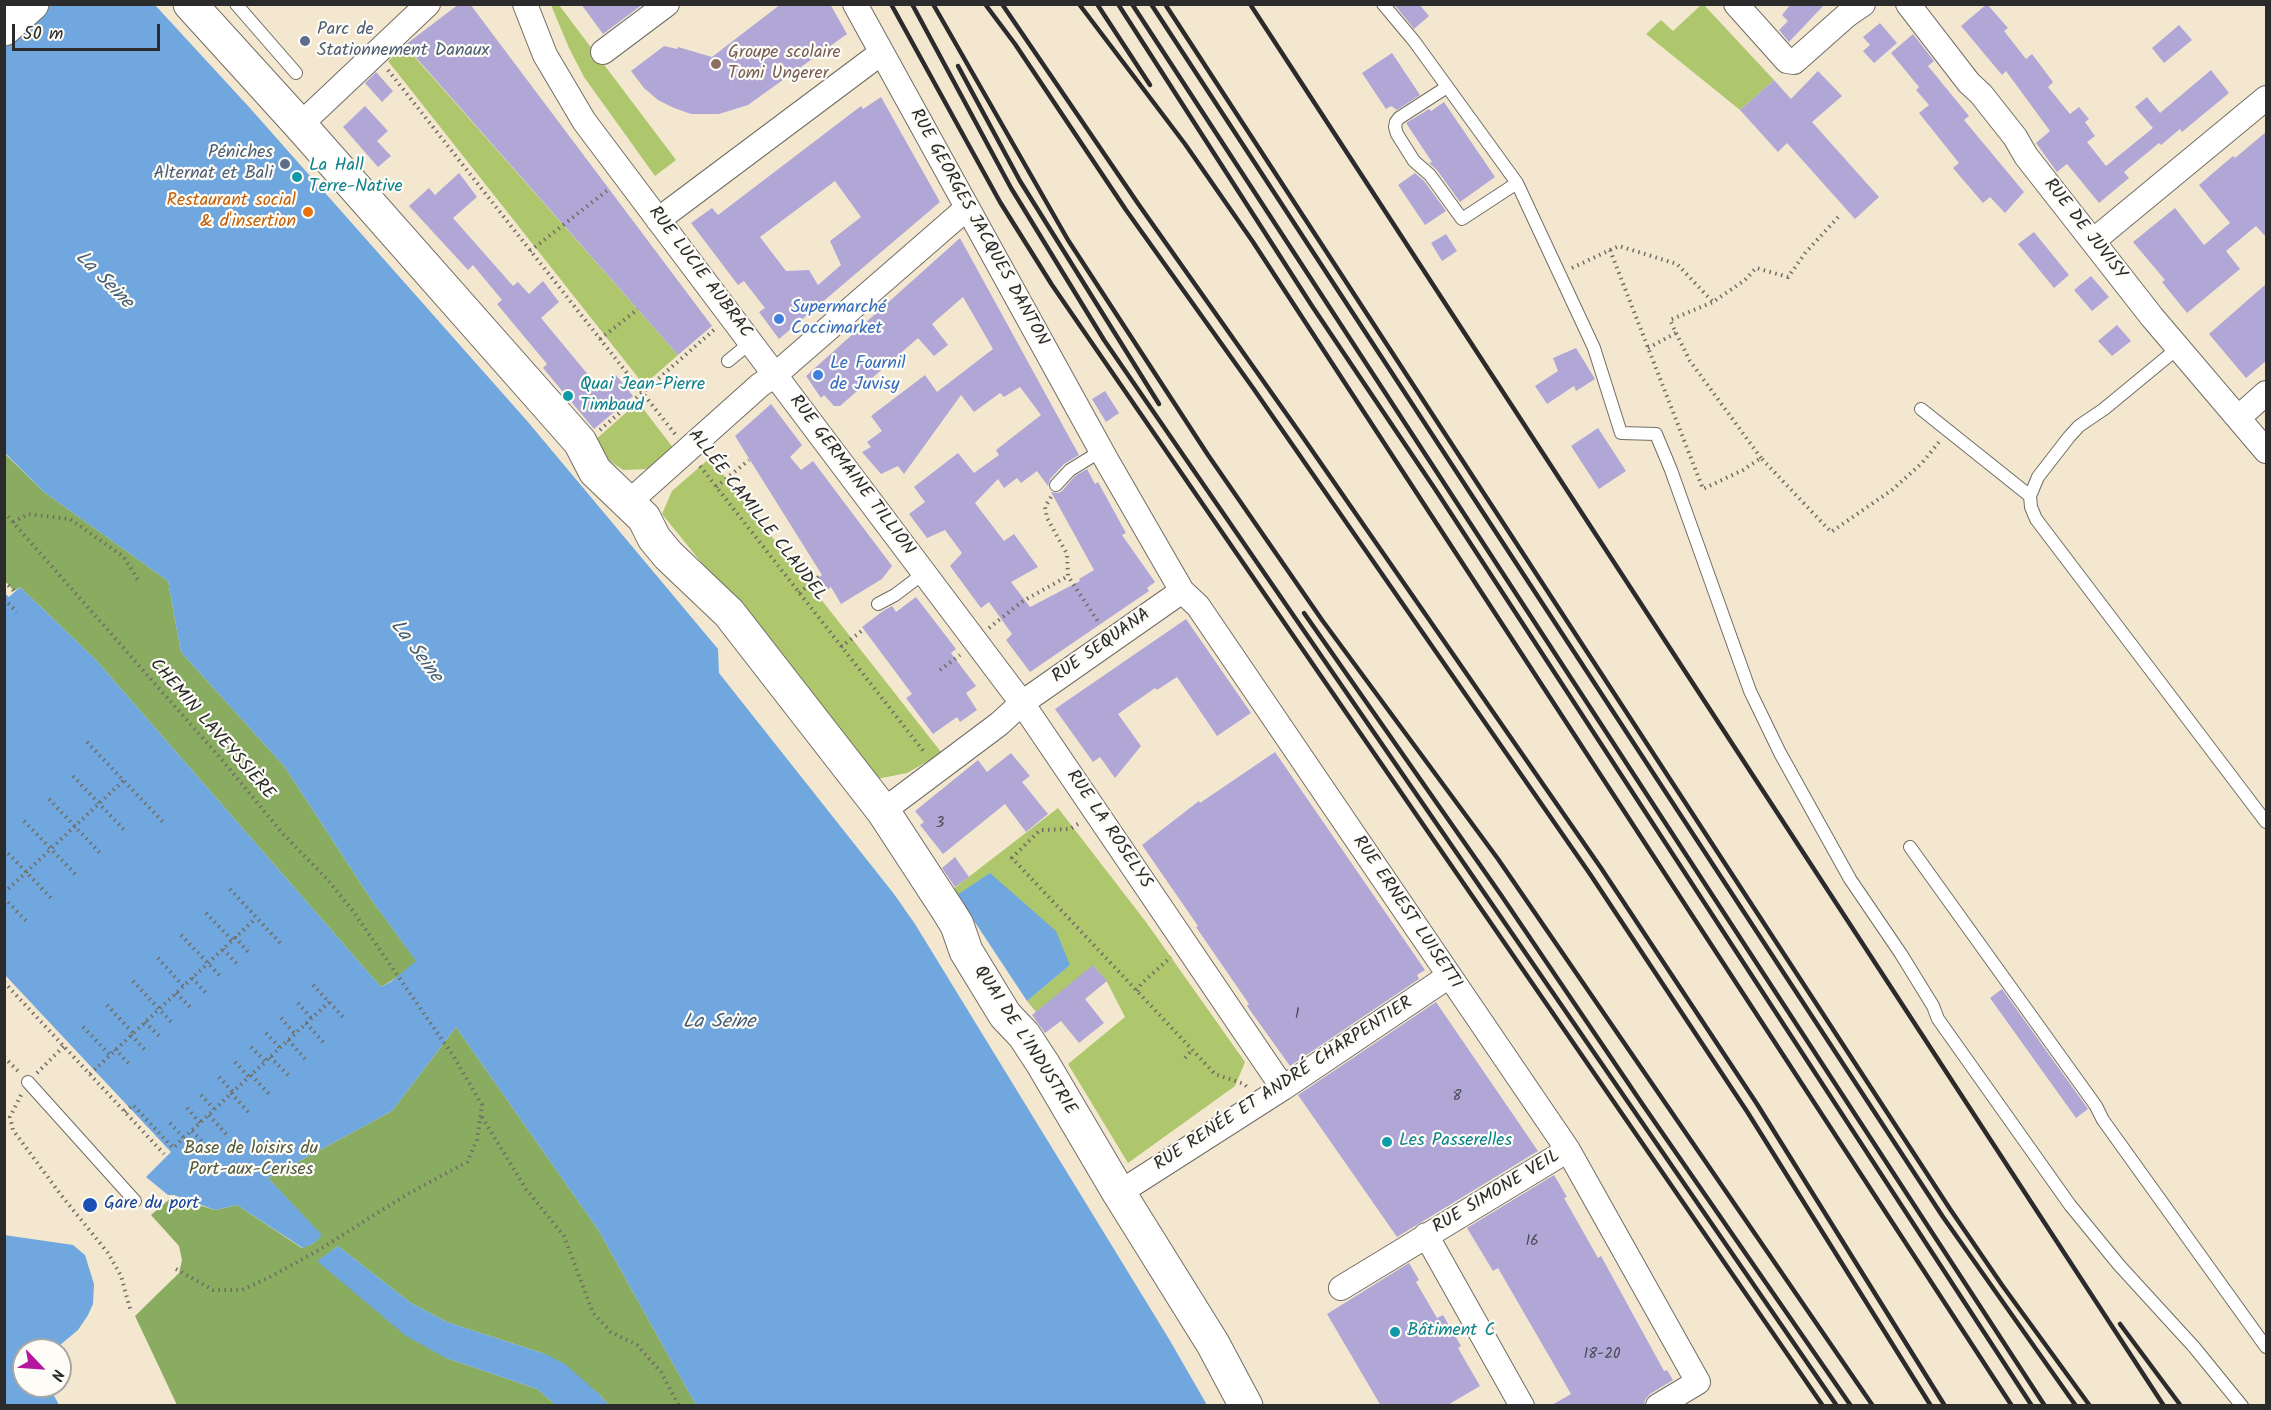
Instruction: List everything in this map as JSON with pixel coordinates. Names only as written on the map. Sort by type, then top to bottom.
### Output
[{"type":"main road","points":[[4,29],[32,4]]},
{"type":"main road","points":[[190,4],[580,442],[595,471],[628,503]]},
{"type":"main road","name":"QUAI DE L'INDUSTRIE","points":[[628,503],[644,518],[654,538],[668,555],[729,613],[883,811],[957,925],[966,951],[1005,1016],[1024,1035],[1043,1064],[1119,1193],[1213,1344],[1246,1406]]},
{"type":"street","name":"RUE LUCIE AUBRAC","points":[[525,4],[545,55],[568,98],[775,375]]},
{"type":"street","points":[[603,52],[667,4]]},
{"type":"street","name":"RUE GEORGES JACQUES DANTON","points":[[855,4],[1101,451]]},
{"type":"street","points":[[1736,4],[1787,61],[1794,63],[1846,15],[1863,4]]},
{"type":"street","name":"RUE DE JUVISY","points":[[1908,4],[1962,75],[1981,94],[2015,137],[2026,156],[2178,348],[2266,451]]},
{"type":"street","points":[[300,125],[423,6]]},
{"type":"street","points":[[658,220],[881,53]]},
{"type":"street","points":[[2093,241],[2266,98]]},
{"type":"street","points":[[628,503],[760,385],[775,375],[967,208]]},
{"type":"street","name":"RUE GERMAINE TILLION","points":[[775,375],[926,575]]},
{"type":"street","points":[[2238,418],[2266,393]]},
{"type":"street","name":"RUE ERNEST LUISETTI","points":[[1101,451],[1182,591],[1198,606],[1568,1150],[1698,1382],[1658,1406]]},
{"type":"street","name":"RUE LA ROSELYS","points":[[926,575],[1022,703],[1282,1088]]},
{"type":"street","name":"RUE SEQUANA","points":[[883,811],[999,724],[1022,703],[1182,591]]},
{"type":"street","name":"RUE RENÉE ET ANDRÉ CHARPENTIER","points":[[1119,1193],[1260,1103],[1449,976]]},
{"type":"street","name":"RUE SIMONE VEIL","points":[[1341,1288],[1568,1150]]},
{"type":"street","name":"RUE SIMONE VEIL","points":[[1426,1236],[1522,1406]]},
{"type":"lane","points":[[236,4],[296,73]]},
{"type":"lane","points":[[1383,4],[1414,41],[1517,183],[1594,348],[1621,433],[1656,434],[1750,691],[1780,753],[1850,879],[1901,954],[1933,1006],[1938,1019],[2070,1205],[2119,1266],[2194,1347],[2242,1406]]},
{"type":"lane","points":[[1447,87],[1396,122],[1397,134],[1414,161],[1430,175],[1462,219],[1517,183]]},
{"type":"lane","points":[[728,361],[750,343]]},
{"type":"lane","points":[[2178,348],[2073,432],[2038,477],[2030,496],[2031,507],[2036,519],[2266,822]]},
{"type":"lane","points":[[1921,409],[2030,496]]},
{"type":"lane","points":[[1056,489],[1070,470],[1101,451]]},
{"type":"lane","points":[[878,603],[926,575]]},
{"type":"lane","points":[[1910,847],[2266,1347]]},
{"type":"lane","points":[[28,1082],[135,1202]]},
{"type":"path","name":"ALLÉE CAMILLE CLAUDEL","points":[[374,53],[938,770]]},
{"type":"path","points":[[531,251],[609,189]]},
{"type":"path","points":[[1841,214],[1806,252],[1788,277],[1756,268],[1745,280],[1713,302],[1670,320],[1676,333],[1690,361],[1761,458],[1831,532],[1892,490],[1928,456],[1949,430]]},
{"type":"path","points":[[1560,273],[1619,246],[1677,264],[1713,302]]},
{"type":"path","points":[[1610,250],[1703,489],[1743,470],[1761,458]]},
{"type":"path","points":[[600,339],[638,309]]},
{"type":"path","points":[[593,436],[730,316]]},
{"type":"path","points":[[1648,348],[1676,333]]},
{"type":"path","points":[[716,487],[749,460]]},
{"type":"path","points":[[1056,489],[1045,507],[1047,518],[1067,554],[1068,576],[1100,626]]},
{"type":"path","name":"CHEMIN LAVEYSSIÈRE","points":[[4,512],[222,760],[283,834],[326,878],[394,968],[454,1057],[482,1105],[481,1116],[526,1189],[564,1236],[593,1313],[611,1332],[637,1345],[661,1372],[679,1406]]},
{"type":"path","points":[[13,522],[28,514],[70,519],[124,557],[138,580]]},
{"type":"path","points":[[799,593],[822,574]]},
{"type":"path","points":[[975,640],[1023,601],[1068,576]]},
{"type":"path","points":[[4,581],[14,591]]},
{"type":"path","points":[[4,599],[17,612]]},
{"type":"path","points":[[841,647],[864,629]]},
{"type":"path","points":[[87,742],[163,822]]},
{"type":"path","points":[[73,776],[126,832]]},
{"type":"path","points":[[4,893],[124,780]]},
{"type":"path","points":[[49,799],[101,854]]},
{"type":"path","points":[[1096,812],[1070,830],[1040,830],[1012,858],[1215,1074],[1244,1084],[1260,1103]]},
{"type":"path","points":[[24,821],[78,877]]},
{"type":"path","points":[[4,849],[53,900]]},
{"type":"path","points":[[230,890],[282,945]]},
{"type":"path","points":[[4,898],[28,923]]},
{"type":"path","points":[[206,913],[249,952]]},
{"type":"path","points":[[90,1074],[256,918]]},
{"type":"path","points":[[181,935],[222,978]]},
{"type":"path","points":[[1137,991],[1141,984],[1185,945]]},
{"type":"path","points":[[223,949],[237,964]]},
{"type":"path","points":[[158,958],[183,986]]},
{"type":"path","points":[[192,978],[206,993]]},
{"type":"path","points":[[133,981],[173,1024]]},
{"type":"path","points":[[4,982],[164,1154]]},
{"type":"path","points":[[313,985],[345,1019]]},
{"type":"path","points":[[176,993],[190,1007]]},
{"type":"path","points":[[125,1112],[133,1105],[173,1148],[329,1002]]},
{"type":"path","points":[[298,1004],[311,1018]]},
{"type":"path","points":[[107,1005],[145,1050]]},
{"type":"path","points":[[281,1018],[295,1034]]},
{"type":"path","points":[[145,1022],[159,1036]]},
{"type":"path","points":[[306,1023],[324,1043]]},
{"type":"path","points":[[83,1027],[110,1055]]},
{"type":"path","points":[[266,1033],[280,1048]]},
{"type":"path","points":[[288,1040],[306,1060]]},
{"type":"path","points":[[28,1082],[64,1046]]},
{"type":"path","points":[[251,1047],[265,1062]]},
{"type":"path","points":[[115,1049],[129,1065]]},
{"type":"path","points":[[1185,1058],[1192,1050]]},
{"type":"path","points":[[270,1057],[289,1076]]},
{"type":"path","points":[[235,1062],[269,1094]]},
{"type":"path","points":[[219,1077],[249,1113]]},
{"type":"path","points":[[201,1095],[214,1109]]},
{"type":"path","points":[[187,1108],[201,1123]]},
{"type":"path","points":[[209,1115],[226,1134]]},
{"type":"path","points":[[176,1269],[213,1290],[242,1290],[268,1278],[317,1251],[406,1195],[467,1162],[477,1140],[481,1116]]},
{"type":"path","points":[[10,1117],[13,1130],[60,1195],[108,1253],[121,1276],[131,1312]]},
{"type":"path","points":[[171,1123],[184,1138]]},
{"type":"path","points":[[192,1131],[209,1149]]},
{"type":"green space","points":[[551,5],[559,5],[676,160],[655,176],[584,77]]},
{"type":"green space","points":[[1701,5],[1704,5],[1774,80],[1740,110],[1646,34],[1661,20],[1673,31]]},
{"type":"green space","points":[[405,46],[678,355],[644,385],[388,61]]},
{"type":"green space","points":[[638,402],[674,449],[647,469],[623,470],[610,461],[593,442]]},
{"type":"green space","points":[[4,453],[44,492],[168,581],[181,652],[284,766],[371,899],[417,962],[381,987],[96,660],[20,587],[14,591],[5,581]]},
{"type":"green space","points":[[710,458],[941,752],[907,773],[877,779],[662,514],[672,491]]},
{"type":"green space","points":[[1058,808],[1146,922],[1245,1062],[1235,1086],[1128,1163],[1068,1064],[1125,1017],[1107,982],[1094,966],[1036,1012],[1027,1001],[1070,965],[957,895],[953,889]]},
{"type":"green space","points":[[456,1027],[599,1231],[696,1405],[609,1405],[599,1394],[545,1354],[447,1322],[411,1303],[338,1246],[318,1261],[446,1358],[537,1389],[556,1405],[177,1405],[135,1316],[179,1273],[182,1260],[179,1246],[151,1215],[172,1197],[215,1210],[237,1205],[302,1248],[314,1243],[321,1235],[268,1178],[392,1111]]},
{"type":"water","name":"La Seine","points":[[5,5],[155,5],[249,107],[528,422],[718,649],[719,673],[894,894],[915,924],[1207,1405],[696,1405],[599,1231],[456,1027],[392,1111],[268,1178],[322,1235],[314,1243],[303,1248],[237,1205],[215,1210],[174,1195],[168,1195],[146,1177],[171,1152],[5,975],[4,593],[9,597],[20,587],[96,660],[381,987],[416,961],[371,899],[284,766],[181,652],[168,581],[44,492],[5,453]]},
{"type":"water","points":[[990,873],[1056,931],[1070,965],[1027,1001],[957,895]]},
{"type":"water","points":[[4,1235],[73,1245],[85,1255],[94,1284],[93,1304],[88,1315],[78,1330],[68,1338],[12,1338],[12,1398],[55,1398],[59,1405],[5,1405]]},
{"type":"water","points":[[338,1246],[411,1303],[447,1322],[545,1354],[565,1364],[609,1405],[556,1405],[537,1389],[446,1358],[406,1336],[317,1261]]},
{"type":"building","points":[[459,4],[470,4],[712,326],[678,355],[405,45]]},
{"type":"building","points":[[581,4],[643,4],[603,34]]},
{"type":"building","name":"Groupe scolaire Tomi Ungerer","points":[[781,4],[830,4],[847,34],[748,105],[719,114],[691,114],[658,100],[644,88],[631,71],[664,46],[677,49],[678,47],[712,57]]},
{"type":"building","points":[[1394,4],[1419,4],[1429,16],[1414,29]]},
{"type":"building","points":[[1791,4],[1825,4],[1789,42],[1779,30],[1788,21],[1782,15]]},
{"type":"building","points":[[1987,4],[2008,28],[2004,31],[2026,59],[2032,54],[2053,82],[2048,87],[2070,114],[2079,107],[2089,119],[2085,122],[2095,136],[2087,142],[2106,166],[2153,128],[2135,107],[2147,97],[2160,113],[2211,70],[2229,93],[2182,132],[2180,129],[2161,145],[2159,143],[2124,172],[2129,178],[2099,203],[2067,164],[2057,172],[2036,143],[2050,131],[2006,71],[2002,75],[1961,26]]},
{"type":"building","points":[[1880,23],[1897,43],[1874,63],[1863,51],[1870,45],[1863,37]]},
{"type":"building","points":[[2179,25],[2192,40],[2164,63],[2152,48]]},
{"type":"building","points":[[1913,34],[1934,61],[1928,66],[1969,116],[1964,120],[2024,192],[2005,213],[1990,197],[1983,203],[1953,168],[1959,163],[1919,113],[1929,105],[1916,90],[1919,87],[1891,53]]},
{"type":"building","points":[[1392,53],[1420,95],[1397,110],[1391,106],[1386,109],[1362,73]]},
{"type":"building","points":[[1818,71],[1842,96],[1812,122],[1879,197],[1855,219],[1787,143],[1778,152],[1740,110],[1774,80],[1791,99]]},
{"type":"building","points":[[376,72],[393,91],[382,102],[365,83]]},
{"type":"building","points":[[881,97],[940,202],[779,339],[759,312],[765,308],[744,281],[738,285],[691,223],[712,208],[718,215],[861,106],[863,109]],"holes":[[[835,181],[861,217],[830,241],[841,265],[818,285],[809,270],[786,271],[760,237]]]},
{"type":"building","points":[[1444,102],[1495,177],[1460,202],[1437,170],[1429,163],[1432,162],[1406,123]]},
{"type":"building","points":[[365,106],[388,131],[377,141],[391,156],[378,167],[343,127]]},
{"type":"building","points":[[2266,132],[2266,237],[2256,226],[2226,251],[2240,269],[2187,313],[2162,282],[2165,280],[2133,242],[2175,208],[2204,245],[2230,223],[2199,185]]},
{"type":"building","points":[[459,173],[477,197],[453,218],[513,286],[518,282],[529,294],[543,281],[559,302],[541,318],[600,389],[616,375],[633,396],[594,429],[543,368],[547,364],[497,304],[502,300],[473,265],[468,270],[409,206],[429,188],[435,195]]},
{"type":"building","points":[[1415,173],[1424,181],[1446,211],[1425,225],[1398,185]]},
{"type":"building","points":[[2034,232],[2069,275],[2054,288],[2018,244]]},
{"type":"building","points":[[1446,234],[1457,251],[1442,261],[1431,243]]},
{"type":"building","points":[[960,238],[1079,455],[1064,464],[1050,479],[1048,486],[1037,471],[1021,483],[1017,478],[1004,488],[998,479],[975,503],[1004,541],[1014,534],[1038,567],[1011,582],[1030,607],[1080,581],[1079,579],[1094,570],[1051,492],[1062,491],[1075,476],[1087,469],[1095,484],[1098,482],[1126,533],[1122,535],[1155,582],[1147,588],[1149,591],[1030,672],[1006,640],[1012,634],[989,602],[981,608],[950,566],[962,553],[945,530],[927,538],[909,514],[925,502],[914,487],[958,453],[974,473],[999,455],[996,450],[1041,415],[1020,387],[1004,397],[1000,393],[974,412],[961,395],[904,474],[898,466],[881,474],[862,452],[871,447],[867,442],[882,431],[871,416],[925,375],[937,392],[993,349],[963,297],[932,324],[948,345],[934,356],[918,338],[840,406],[834,406],[824,395],[821,398],[806,376]]},
{"type":"building","points":[[2091,276],[2109,297],[2092,311],[2074,290]]},
{"type":"building","points":[[2266,284],[2266,361],[2246,378],[2209,334]]},
{"type":"building","points":[[2117,325],[2131,341],[2112,356],[2098,341]]},
{"type":"building","points":[[1576,348],[1595,379],[1576,391],[1574,386],[1547,404],[1535,386],[1558,371],[1553,358]]},
{"type":"building","points":[[1105,391],[1119,413],[1106,422],[1092,399]]},
{"type":"building","points":[[771,404],[802,445],[790,457],[801,470],[813,461],[892,566],[882,579],[841,604],[831,587],[826,591],[817,579],[822,575],[735,436]]},
{"type":"building","points":[[1598,428],[1626,471],[1599,489],[1571,446]]},
{"type":"building","points":[[916,597],[956,649],[951,653],[976,686],[966,693],[977,710],[960,722],[957,717],[933,734],[906,698],[912,694],[862,627],[892,606],[896,612]]},
{"type":"building","points":[[1186,619],[1251,713],[1217,736],[1177,677],[1157,690],[1155,688],[1118,714],[1141,746],[1115,778],[1100,757],[1093,762],[1055,709]]},
{"type":"building","points":[[1275,752],[1425,970],[1417,975],[1419,979],[1290,1066],[1247,1006],[1249,1004],[1142,845],[1199,801],[1200,803]]},
{"type":"building","points":[[1011,753],[1030,776],[1022,782],[1048,814],[1026,832],[1005,804],[943,854],[920,825],[924,822],[915,811],[978,760],[987,772]]},
{"type":"building","points":[[955,857],[969,877],[955,887],[942,868]]},
{"type":"building","points":[[1093,965],[1107,981],[1085,999],[1104,1023],[1079,1043],[1061,1021],[1045,1033],[1032,1015]]},
{"type":"building","points":[[2002,989],[2088,1109],[2076,1118],[1990,998]]},
{"type":"building","points":[[1436,1002],[1538,1151],[1397,1237],[1298,1095]]},
{"type":"building","points":[[1554,1175],[1567,1197],[1564,1198],[1598,1258],[1601,1256],[1664,1371],[1667,1370],[1673,1380],[1650,1394],[1644,1406],[1550,1406],[1571,1394],[1498,1268],[1493,1271],[1467,1228]]},
{"type":"building","name":"Bâtiment C","points":[[1409,1263],[1419,1280],[1416,1282],[1437,1318],[1443,1315],[1461,1346],[1458,1348],[1480,1386],[1446,1406],[1381,1406],[1327,1314]]},
{"type":"railway","points":[[891,4],[1000,202],[1052,285],[1823,1406]]},
{"type":"railway","points":[[912,4],[1011,188],[1104,340],[1837,1406]]},
{"type":"railway","points":[[933,4],[1068,240],[1208,455],[1322,620],[1498,859],[1873,1406]]},
{"type":"railway","points":[[985,4],[1015,44],[1126,210],[1253,388],[1590,874],[1748,1113],[1931,1406]]},
{"type":"railway","points":[[1002,4],[1139,205],[1601,868],[1757,1104],[1945,1406]]},
{"type":"railway","points":[[1079,4],[1185,144],[1253,242],[2012,1406]]},
{"type":"railway","points":[[1097,4],[1150,85]]},
{"type":"railway","points":[[1118,4],[1312,306],[1435,489],[2032,1406]]},
{"type":"railway","points":[[1132,4],[2045,1406]]},
{"type":"railway","points":[[1151,4],[1943,1217],[2076,1406]]},
{"type":"railway","points":[[1165,4],[1950,1209],[2090,1406]]},
{"type":"railway","points":[[1250,4],[2164,1406]]},
{"type":"railway","points":[[958,66],[1020,181],[1159,404]]},
{"type":"railway","points":[[1304,613],[1501,895],[1851,1406]]},
{"type":"railway","points":[[2120,1324],[2181,1406]]},
{"type":"place","name":"Parc de Stationnement Danaux","points":[[305,41]]},
{"type":"place","name":"Groupe scolaire Tomi Ungerer","points":[[716,64]]},
{"type":"place","name":"Péniches Alternat et Bali","points":[[285,164]]},
{"type":"place","name":"La Hall Terre-Native","points":[[297,177]]},
{"type":"place","name":"Restaurant social & d'insertion","points":[[308,212]]},
{"type":"place","name":"Supermarché Coccimarket","points":[[779,319]]},
{"type":"place","name":"Le Fournil de Juvisy","points":[[818,375]]},
{"type":"place","name":"Quai Jean-Pierre Timbaud","points":[[568,396]]},
{"type":"place","name":"Les Passerelles","points":[[1387,1142]]},
{"type":"place","name":"Gare du port","points":[[90,1205]]},
{"type":"place","name":"Bâtiment C","points":[[1395,1332]]},
{"type":"park label","name":"Base de loisirs du Port-aux-Cerises","points":[[251,1160]]}]
